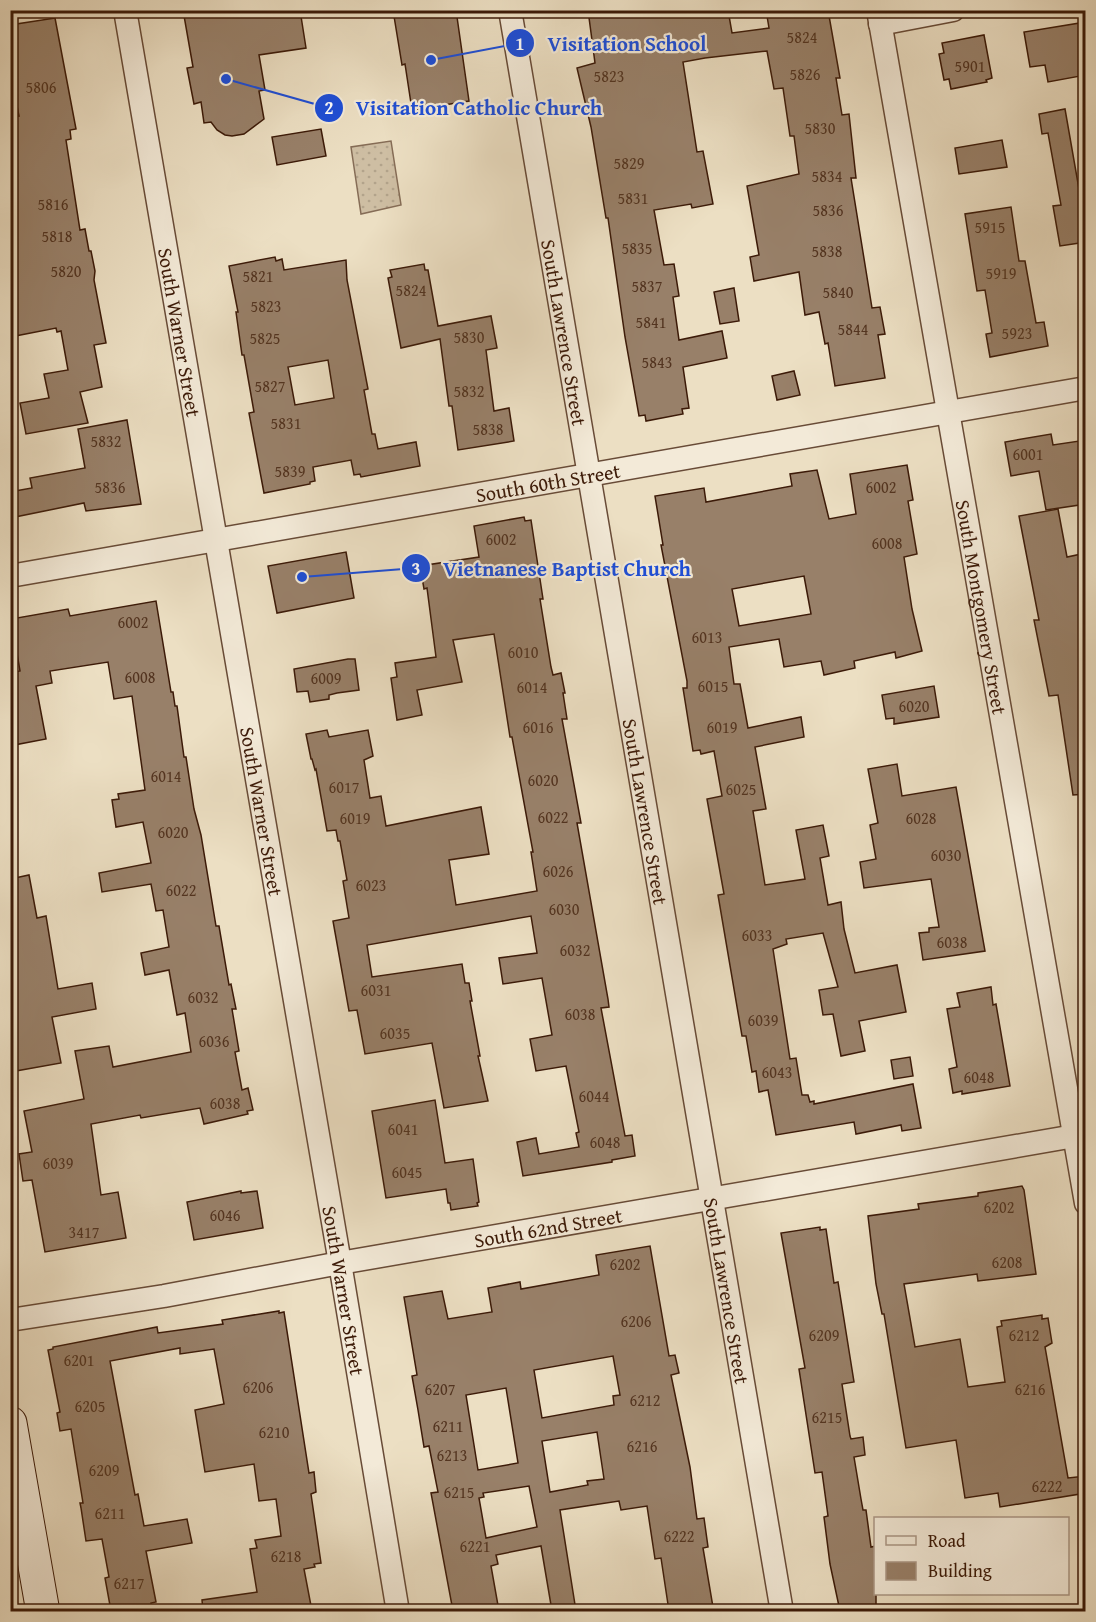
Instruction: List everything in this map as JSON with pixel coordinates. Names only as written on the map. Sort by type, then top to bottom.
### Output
[{"type":"street","name":"South Warner Street","points":[[125,10],[398,1611]]},
{"type":"street","name":"South Lawrence Street","points":[[510,10],[782,1611]]},
{"type":"street","points":[[879,17],[953,10]]},
{"type":"street","name":"South Montgomery Street","points":[[879,17],[1080,1135],[1086,1203]]},
{"type":"street","name":"South 60th Street","points":[[10,576],[1086,388]]},
{"type":"street","name":"South 62nd Street","points":[[10,1320],[164,1296],[340,1263],[1080,1135]]},
{"type":"street","points":[[10,1423],[43,1611]]},
{"type":"shaded area","points":[[391,141],[401,205],[361,214],[351,147]]},
{"type":"building","points":[[183,10],[300,10],[306,48],[259,55],[265,90],[259,91],[264,119],[244,134],[225,135],[211,122],[204,123],[201,102],[194,104],[187,68],[193,67]]},
{"type":"building","points":[[393,10],[456,10],[469,101],[412,110]]},
{"type":"building","points":[[588,10],[728,10],[732,33],[769,28],[766,10],[828,10],[840,78],[836,78],[842,115],[849,114],[856,178],[851,178],[872,308],[880,307],[885,334],[878,335],[885,378],[835,386],[828,343],[825,344],[819,312],[805,315],[799,272],[754,281],[750,257],[759,255],[747,186],[799,174],[794,136],[790,136],[783,88],[774,89],[767,51],[705,58],[683,62],[697,152],[703,151],[713,204],[692,208],[691,204],[654,210],[664,265],[674,264],[679,296],[673,297],[679,340],[722,331],[727,358],[683,367],[689,408],[682,409],[683,414],[646,421],[645,415],[639,416],[608,218],[606,218],[591,127],[577,68],[595,63]]},
{"type":"building","points":[[55,18],[76,129],[70,130],[71,139],[66,140],[80,230],[85,229],[89,251],[91,251],[106,343],[94,345],[102,387],[80,392],[88,423],[26,434],[20,403],[49,398],[44,374],[68,370],[61,331],[57,332],[56,328],[10,337],[10,117],[19,116],[10,70],[10,25]]},
{"type":"building","points":[[1086,22],[1086,75],[1048,82],[1045,65],[1030,67],[1024,32]]},
{"type":"building","points":[[984,35],[992,78],[986,80],[987,82],[951,89],[949,79],[944,80],[939,54],[944,53],[942,43]]},
{"type":"building","points":[[1065,109],[1086,229],[1086,242],[1060,246],[1053,206],[1061,205],[1048,133],[1042,134],[1039,114]]},
{"type":"building","points":[[321,129],[326,156],[277,165],[272,137]]},
{"type":"building","points":[[1002,140],[1007,167],[959,174],[955,148]]},
{"type":"building","points":[[1011,207],[1019,261],[1025,261],[1036,323],[1044,322],[1048,346],[990,357],[986,334],[992,333],[985,290],[977,291],[965,214]]},
{"type":"building","points":[[275,257],[276,261],[282,259],[284,270],[346,260],[347,280],[368,389],[364,390],[372,434],[375,434],[378,449],[416,442],[420,466],[361,477],[360,474],[354,475],[351,460],[313,467],[315,481],[310,484],[264,493],[249,413],[254,412],[244,355],[242,355],[236,312],[238,312],[229,266]],"holes":[[[328,360],[334,398],[295,405],[288,367]]]},
{"type":"building","points":[[424,264],[425,270],[428,270],[438,326],[491,316],[497,348],[486,350],[494,411],[509,408],[514,441],[458,450],[452,406],[449,406],[440,339],[401,348],[388,278],[392,277],[390,270]]},
{"type":"building","points":[[734,288],[739,321],[720,324],[714,292]]},
{"type":"building","points":[[794,371],[800,395],[777,400],[772,376]]},
{"type":"building","points":[[127,420],[141,504],[86,511],[84,503],[10,518],[10,492],[32,488],[30,478],[85,468],[78,429]]},
{"type":"building","points":[[1051,434],[1053,445],[1086,440],[1086,504],[1046,510],[1039,471],[1011,476],[1005,442]]},
{"type":"building","points":[[907,465],[913,500],[908,501],[917,554],[904,557],[912,609],[922,651],[896,658],[895,652],[854,661],[855,668],[824,675],[821,661],[784,667],[779,639],[729,647],[734,684],[740,684],[748,728],[801,717],[804,737],[755,747],[766,809],[753,811],[765,885],[805,879],[796,830],[823,825],[829,856],[820,858],[828,905],[841,902],[844,929],[855,973],[897,965],[906,1012],[859,1021],[865,1051],[841,1056],[833,1014],[823,1015],[819,990],[838,987],[823,933],[786,939],[787,944],[773,949],[790,1059],[796,1058],[802,1095],[808,1095],[810,1102],[814,1101],[814,1104],[913,1084],[921,1128],[902,1131],[901,1125],[856,1134],[854,1122],[776,1135],[768,1090],[759,1092],[756,1071],[752,1072],[746,1036],[742,1036],[718,895],[724,894],[707,799],[722,796],[714,751],[701,754],[700,750],[693,751],[683,688],[687,688],[687,681],[661,545],[663,545],[655,496],[704,488],[706,502],[792,486],[790,474],[817,470],[829,519],[856,514],[850,474]],"holes":[[[804,576],[811,614],[739,626],[732,589]]]},
{"type":"building","points":[[1058,509],[1067,557],[1086,553],[1086,794],[1073,795],[1058,695],[1049,696],[1034,620],[1039,620],[1019,516]]},
{"type":"building","points":[[524,517],[525,521],[531,520],[551,667],[553,675],[561,673],[565,693],[563,693],[567,719],[562,719],[581,823],[577,823],[609,1007],[601,1008],[625,1136],[632,1135],[635,1156],[612,1160],[612,1162],[523,1176],[517,1142],[536,1138],[539,1154],[579,1147],[576,1133],[579,1132],[566,1066],[536,1071],[530,1039],[552,1035],[542,978],[503,984],[499,958],[537,953],[531,916],[367,945],[372,977],[462,964],[465,983],[469,983],[480,1056],[478,1056],[488,1101],[444,1108],[432,1043],[365,1054],[357,1010],[349,1011],[333,921],[349,918],[343,881],[347,880],[340,841],[338,841],[336,830],[327,831],[316,769],[311,759],[306,734],[327,730],[329,737],[368,730],[373,756],[364,760],[370,798],[381,796],[386,826],[481,807],[489,854],[449,860],[456,905],[537,891],[531,852],[533,852],[512,737],[510,737],[494,634],[453,640],[462,682],[417,690],[422,715],[397,720],[391,678],[397,677],[395,663],[436,657],[427,588],[424,589],[420,566],[479,557],[474,526]]},
{"type":"building","points":[[346,552],[354,598],[277,613],[268,566]]},
{"type":"building","points":[[156,601],[216,926],[219,926],[229,985],[231,984],[236,1009],[232,1009],[239,1051],[235,1052],[242,1090],[248,1088],[253,1110],[247,1111],[248,1114],[204,1124],[200,1108],[91,1124],[101,1195],[118,1192],[126,1238],[45,1252],[32,1180],[23,1181],[19,1154],[32,1152],[24,1111],[84,1099],[75,1051],[109,1046],[113,1067],[191,1052],[185,1013],[177,1015],[169,970],[145,975],[141,953],[169,947],[163,910],[156,911],[151,884],[102,892],[99,873],[151,863],[143,822],[116,827],[112,800],[119,799],[118,794],[145,790],[132,696],[114,699],[108,662],[50,671],[52,683],[36,686],[46,739],[14,745],[10,722],[10,673],[20,671],[11,619],[68,609],[70,616]]},
{"type":"building","points":[[355,659],[359,690],[337,693],[329,695],[329,699],[310,702],[308,691],[297,692],[294,669]]},
{"type":"building","points":[[934,686],[939,717],[894,724],[894,718],[886,719],[882,695]]},
{"type":"building","points":[[897,764],[902,796],[956,787],[985,951],[923,960],[919,933],[929,932],[929,928],[939,927],[931,879],[864,888],[860,862],[876,859],[870,825],[878,823],[868,769]]},
{"type":"building","points":[[29,875],[37,918],[46,916],[58,989],[92,983],[96,1009],[52,1017],[61,1063],[10,1072],[10,879]]},
{"type":"building","points":[[991,987],[1010,1086],[962,1094],[962,1091],[953,1093],[949,1069],[957,1067],[947,1009],[960,1007],[957,993]]},
{"type":"building","points":[[910,1057],[913,1076],[894,1079],[891,1060]]},
{"type":"building","points":[[435,1100],[445,1163],[473,1159],[478,1206],[451,1210],[446,1189],[386,1198],[372,1111]]},
{"type":"building","points":[[1022,1186],[1036,1274],[978,1281],[977,1274],[904,1284],[915,1347],[960,1339],[968,1387],[1005,1382],[997,1327],[1002,1326],[1001,1321],[1042,1315],[1042,1319],[1048,1318],[1052,1343],[1045,1347],[1068,1478],[1086,1476],[1086,1493],[1000,1507],[998,1493],[965,1498],[956,1440],[906,1448],[884,1314],[882,1314],[876,1284],[868,1216],[919,1209],[918,1204],[978,1196],[978,1193]]},
{"type":"building","points":[[241,1191],[241,1193],[257,1191],[263,1228],[194,1240],[187,1202]]},
{"type":"building","points":[[820,1227],[820,1230],[826,1229],[834,1283],[838,1282],[854,1382],[842,1384],[850,1436],[851,1439],[863,1437],[865,1455],[854,1457],[863,1510],[866,1510],[871,1547],[874,1546],[876,1611],[840,1611],[830,1564],[824,1517],[828,1516],[822,1472],[815,1473],[799,1369],[805,1368],[781,1233]]},
{"type":"building","points":[[650,1246],[669,1356],[675,1355],[679,1373],[671,1375],[690,1467],[697,1519],[704,1518],[708,1547],[703,1548],[713,1607],[669,1611],[661,1558],[655,1559],[647,1506],[621,1510],[619,1501],[560,1510],[576,1611],[552,1611],[541,1546],[496,1555],[498,1564],[491,1566],[499,1611],[453,1611],[431,1493],[438,1492],[429,1446],[424,1447],[412,1376],[417,1375],[404,1297],[442,1291],[448,1319],[492,1312],[488,1288],[520,1282],[521,1289],[599,1275],[596,1255]],"holes":[[[613,1356],[620,1395],[613,1396],[614,1405],[542,1418],[534,1370]],[[506,1388],[518,1463],[478,1470],[466,1395]],[[597,1432],[604,1479],[587,1481],[588,1485],[550,1492],[542,1441]],[[529,1486],[537,1527],[486,1538],[479,1498],[484,1497],[483,1493]]]},
{"type":"building","points":[[279,1311],[279,1313],[284,1312],[309,1473],[314,1472],[316,1492],[311,1494],[321,1563],[304,1569],[312,1611],[203,1611],[202,1600],[257,1592],[250,1549],[257,1548],[255,1540],[281,1536],[276,1499],[259,1501],[254,1464],[205,1472],[195,1410],[224,1404],[214,1349],[180,1354],[180,1348],[110,1361],[135,1495],[138,1494],[144,1526],[187,1519],[192,1543],[146,1551],[156,1602],[151,1603],[152,1611],[111,1611],[105,1578],[109,1577],[102,1539],[86,1541],[80,1503],[83,1503],[71,1429],[60,1431],[57,1413],[60,1412],[48,1350],[53,1347],[157,1327],[158,1333],[223,1324],[222,1320]]},
{"type":"place","name":"Visitation School","points":[[431,60]]},
{"type":"place","name":"Visitation Catholic Church","points":[[226,79]]},
{"type":"place","name":"Vietnanese Baptist Church","points":[[302,577]]}]
